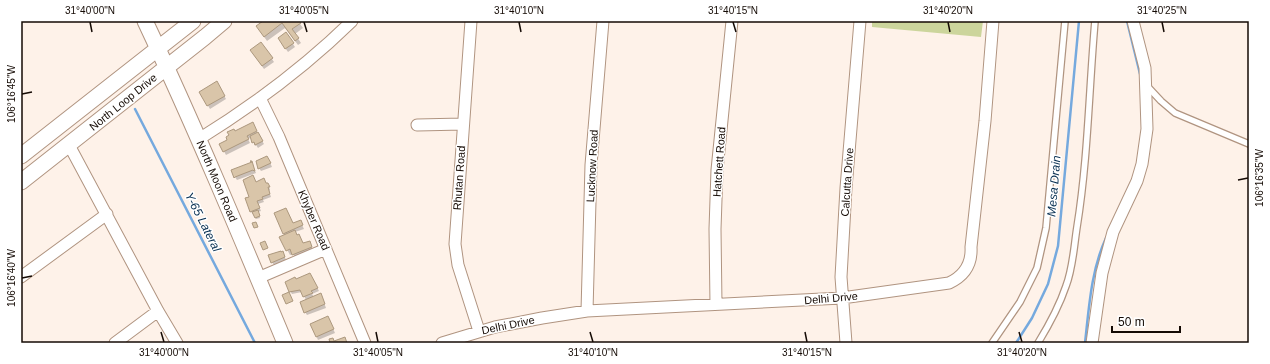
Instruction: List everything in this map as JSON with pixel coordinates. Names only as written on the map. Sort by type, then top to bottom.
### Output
[{"type":"main road","name":"North Moon Road","points":[[145,21],[167,66],[199,139],[285,343]]},
{"type":"main road","name":"North Loop Drive","points":[[21,156],[192,21]]},
{"type":"main road","name":"North Loop Drive","points":[[21,182],[167,66],[206,37],[224,21]]},
{"type":"street","points":[[199,139],[260,98],[329,44],[352,21]]},
{"type":"street","name":"Rhutan Road","points":[[471,21],[455,244],[458,265],[479,331]]},
{"type":"street","name":"Lucknow Road","points":[[587,311],[591,165],[603,21]]},
{"type":"street","name":"Hatchett Road","points":[[716,304],[715,229],[718,170],[732,21]]},
{"type":"street","name":"Calcutta Drive","points":[[846,343],[841,277],[846,188],[860,21]]},
{"type":"street","name":"Delhi Drive","points":[[442,343],[479,331],[542,318],[587,311],[842,298],[948,283],[956,279],[964,273],[968,266],[971,253],[985,121],[993,21]]},
{"type":"street","points":[[1092,343],[1102,273],[1113,232],[1132,194],[1142,164],[1148,129],[1145,68],[1133,21]]},
{"type":"street","name":"Khyber Road","points":[[260,98],[279,137],[365,343]]},
{"type":"street","points":[[417,125],[463,124]]},
{"type":"street","points":[[69,145],[158,311],[177,343]]},
{"type":"street","points":[[21,277],[107,214]]},
{"type":"street","points":[[258,278],[326,249]]},
{"type":"street","points":[[115,343],[158,311]]},
{"type":"lane","points":[[992,343],[1020,302],[1037,268],[1046,228],[1065,21]]},
{"type":"lane","points":[[1038,343],[1055,313],[1067,285],[1073,257],[1080,211],[1094,21]]},
{"type":"lane","points":[[1146,84],[1160,101],[1175,112],[1249,144]]},
{"type":"green space","points":[[872,21],[983,21],[981,37],[872,27]]},
{"type":"building","points":[[263,21],[299,21],[301,23],[292,29],[299,38],[295,41],[282,23],[264,37],[256,26]]},
{"type":"building","points":[[286,32],[294,43],[285,49],[278,38]]},
{"type":"building","points":[[261,42],[273,58],[262,66],[250,50]]},
{"type":"building","points":[[217,81],[225,96],[207,106],[199,92]]},
{"type":"building","points":[[253,122],[257,131],[247,136],[249,139],[223,152],[219,144],[227,140],[226,137],[229,135],[227,132],[234,129],[235,131]]},
{"type":"building","points":[[258,132],[263,141],[255,145],[254,142],[252,143],[250,136]]},
{"type":"building","points":[[267,156],[271,163],[258,169],[256,161]]},
{"type":"building","points":[[250,161],[252,161],[255,171],[253,170],[234,178],[231,170],[252,162]]},
{"type":"building","points":[[253,175],[256,182],[264,178],[270,187],[268,187],[270,194],[257,201],[260,208],[250,212],[245,198],[249,197],[243,180]]},
{"type":"building","points":[[286,208],[293,223],[301,220],[303,225],[283,234],[274,213]]},
{"type":"building","points":[[258,210],[260,216],[255,218],[252,212]]},
{"type":"building","points":[[256,222],[258,227],[254,228],[252,223]]},
{"type":"building","points":[[295,230],[297,235],[299,234],[303,243],[310,241],[312,247],[292,255],[290,249],[286,251],[279,237]]},
{"type":"building","points":[[265,241],[268,248],[263,250],[260,243]]},
{"type":"building","points":[[283,251],[285,257],[271,263],[268,255]]},
{"type":"building","points":[[310,273],[318,288],[311,291],[313,293],[303,297],[300,290],[289,292],[285,282],[295,277],[296,279]]},
{"type":"building","points":[[289,292],[293,301],[286,304],[282,295]]},
{"type":"building","points":[[321,293],[325,304],[304,313],[300,302]]},
{"type":"building","points":[[328,316],[334,329],[316,337],[310,324]]},
{"type":"building","points":[[345,337],[347,343],[330,343],[329,339],[333,338],[334,341]]},
{"type":"waterway","name":"Mesa Drain","points":[[1016,343],[1032,318],[1048,284],[1058,246],[1079,21]]},
{"type":"waterway","points":[[1127,21],[1140,74]]},
{"type":"waterway","name":"Y-65 Lateral","points":[[135,109],[255,343]]},
{"type":"waterway","points":[[1085,343],[1089,303],[1094,276],[1106,238]]}]
